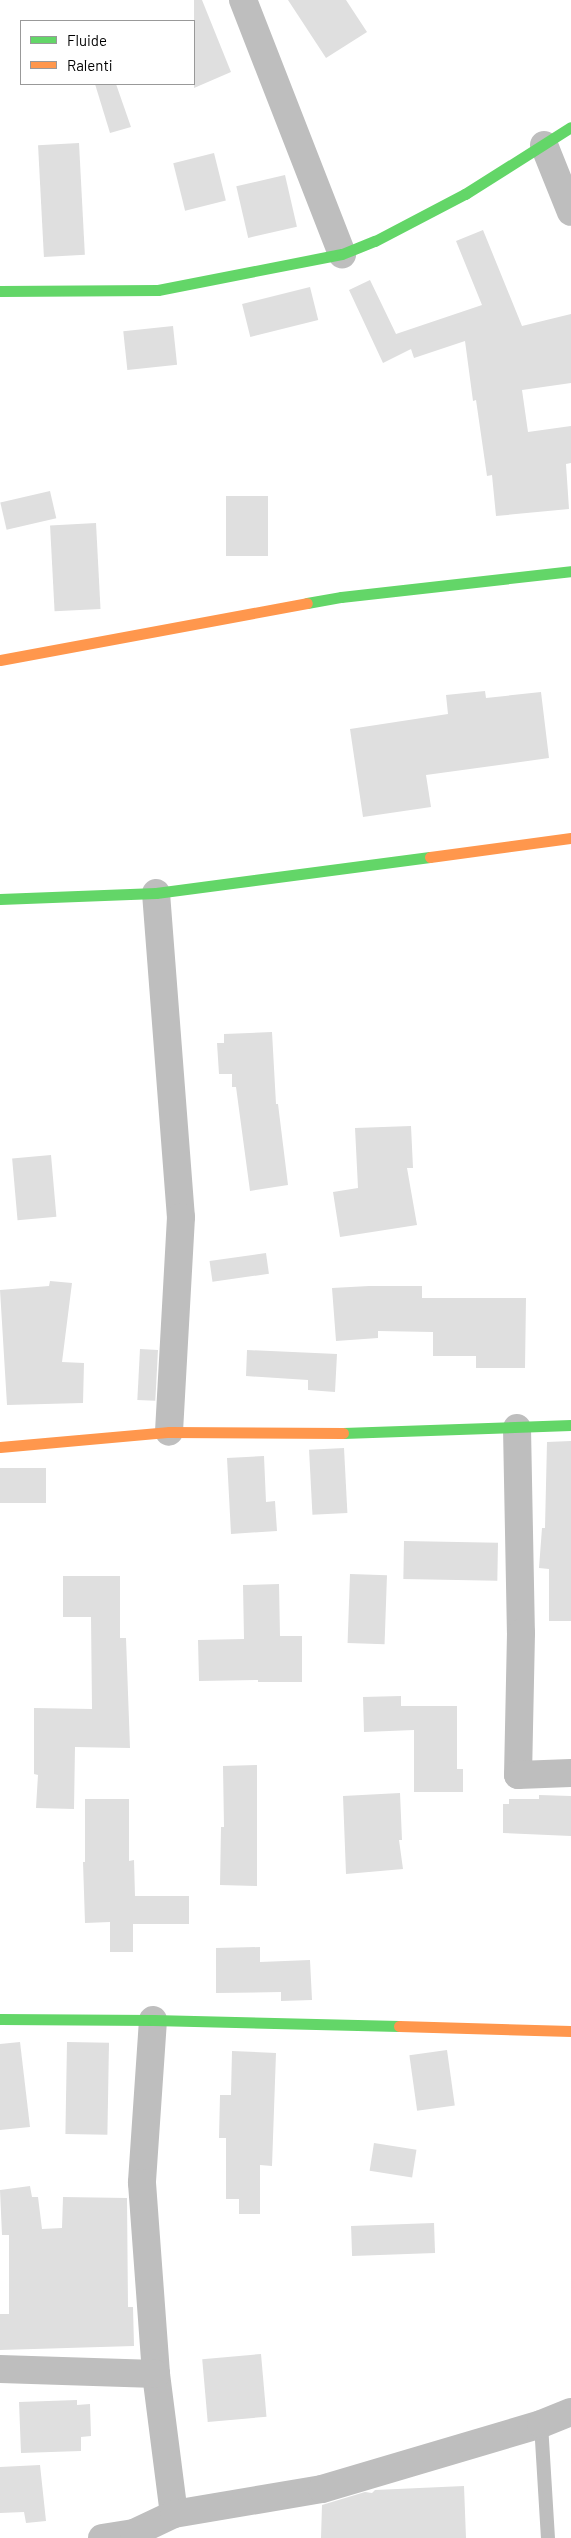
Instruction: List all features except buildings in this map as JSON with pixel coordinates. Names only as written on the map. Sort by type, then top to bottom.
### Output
[{"type":"street","points":[[243,0],[342,254]]},
{"type":"street","points":[[0,291],[158,290],[342,254],[375,241],[465,194],[571,127]]},
{"type":"street","points":[[544,145],[571,212]]},
{"type":"street","points":[[0,660],[341,597],[488,582],[571,571]]},
{"type":"street","points":[[0,900],[156,893],[571,838]]},
{"type":"street","points":[[156,893],[181,1217],[169,1432]]},
{"type":"street","points":[[0,1447],[169,1432],[387,1433],[571,1425]]},
{"type":"street","points":[[516,1428],[520,1633],[518,1775],[571,1773]]},
{"type":"street","points":[[0,2019],[152,2020],[571,2031]]},
{"type":"street","points":[[152,2020],[142,2183],[156,2374],[174,2514]]},
{"type":"street","points":[[0,2369],[156,2374]]},
{"type":"street","points":[[102,2538],[134,2536],[174,2514],[322,2489],[541,2424],[571,2412]]},
{"type":"lane","points":[[541,2424],[548,2538]]},
{"type":"traffic: fast","points":[[0,291],[158,290],[342,254],[375,241],[465,194],[571,127]]},
{"type":"traffic: fast","points":[[307,603],[341,597],[571,571]]},
{"type":"traffic: fast","points":[[0,899],[156,893],[430,857]]},
{"type":"traffic: fast","points":[[343,1433],[571,1425]]},
{"type":"traffic: fast","points":[[0,2019],[153,2020],[399,2026]]},
{"type":"traffic: slow","points":[[0,660],[307,603]]},
{"type":"traffic: slow","points":[[430,857],[571,838]]},
{"type":"traffic: slow","points":[[0,1447],[169,1432],[343,1433]]},
{"type":"traffic: slow","points":[[399,2026],[571,2031]]}]
